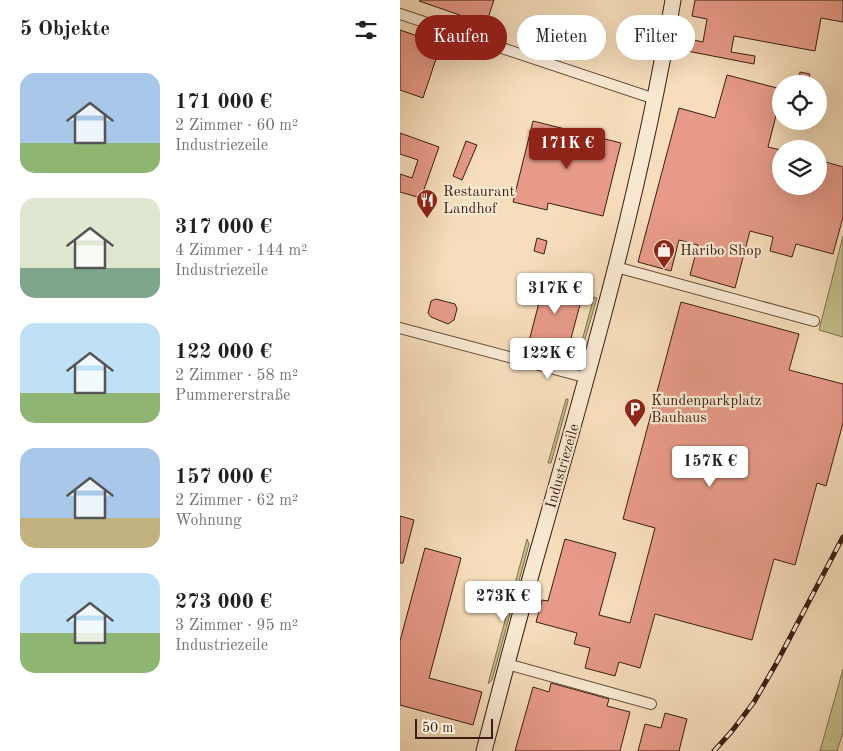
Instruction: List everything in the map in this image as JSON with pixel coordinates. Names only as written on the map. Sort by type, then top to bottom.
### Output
[{"type":"main road","name":"Industriezeile","points":[[484,751],[542,535],[588,378],[632,208],[673,0]]},
{"type":"street","points":[[400,14],[655,98]]},
{"type":"street","points":[[616,267],[814,321]]},
{"type":"street","points":[[400,328],[588,378]]},
{"type":"street","points":[[508,664],[652,704]]},
{"type":"shaded area","points":[[843,236],[843,337],[819,330]]},
{"type":"shaded area","points":[[594,297],[597,298],[580,356],[578,355]]},
{"type":"shaded area","points":[[566,399],[568,401],[551,463],[548,463]]},
{"type":"shaded area","points":[[527,539],[529,544],[492,680],[488,684]]},
{"type":"shaded area","points":[[843,669],[843,733],[837,751],[820,751]]},
{"type":"building","points":[[494,0],[489,15],[460,15],[419,1]]},
{"type":"building","points":[[695,0],[843,0],[843,22],[821,18],[815,51],[734,36],[731,52],[755,56],[754,64],[695,53],[695,40],[703,42],[707,19],[692,15]]},
{"type":"building","points":[[400,30],[415,35],[415,60],[436,60],[423,98],[400,90]]},
{"type":"building","points":[[800,72],[810,74],[810,75],[800,75]]},
{"type":"building","points":[[727,75],[772,87],[772,130],[768,147],[772,148],[772,195],[827,195],[827,162],[843,167],[843,217],[833,254],[796,244],[792,257],[770,251],[773,237],[750,231],[735,288],[690,275],[698,245],[679,240],[671,271],[638,262],[679,108],[715,118]]},
{"type":"building","points":[[533,121],[621,143],[603,216],[548,203],[547,210],[513,202]]},
{"type":"building","points":[[400,133],[439,147],[421,198],[400,192],[400,174],[412,178],[418,160],[400,154]]},
{"type":"building","points":[[466,141],[477,145],[462,180],[453,176]]},
{"type":"building","points":[[537,238],[547,241],[544,254],[534,251]]},
{"type":"building","points":[[546,276],[570,282],[567,293],[582,297],[570,342],[565,341],[563,351],[529,341]]},
{"type":"building","points":[[436,299],[455,304],[457,309],[454,320],[448,324],[431,317],[428,313],[431,301]]},
{"type":"building","points":[[681,302],[799,334],[789,370],[843,384],[843,423],[826,486],[817,483],[795,565],[774,559],[752,640],[655,614],[640,668],[619,662],[615,676],[585,668],[590,648],[574,644],[577,633],[536,622],[542,600],[548,601],[565,539],[616,553],[599,615],[630,623],[655,528],[623,519]]},
{"type":"building","points":[[400,516],[414,520],[403,563],[400,563]]},
{"type":"building","points":[[425,548],[461,558],[429,678],[482,692],[473,725],[400,705],[400,641]]},
{"type":"building","points":[[551,683],[609,699],[607,706],[630,712],[620,751],[515,751],[533,687],[549,692]]},
{"type":"building","points":[[665,713],[687,719],[679,751],[638,751],[645,724],[661,728]]},
{"type":"railway","points":[[714,751],[754,702],[843,537]]},
{"type":"place","name":"Restaurant Landhof","points":[[427,219]]},
{"type":"place","name":"Haribo Shop","points":[[664,269]]},
{"type":"place","name":"Kundenparkplatz Bauhaus","points":[[635,428]]}]
